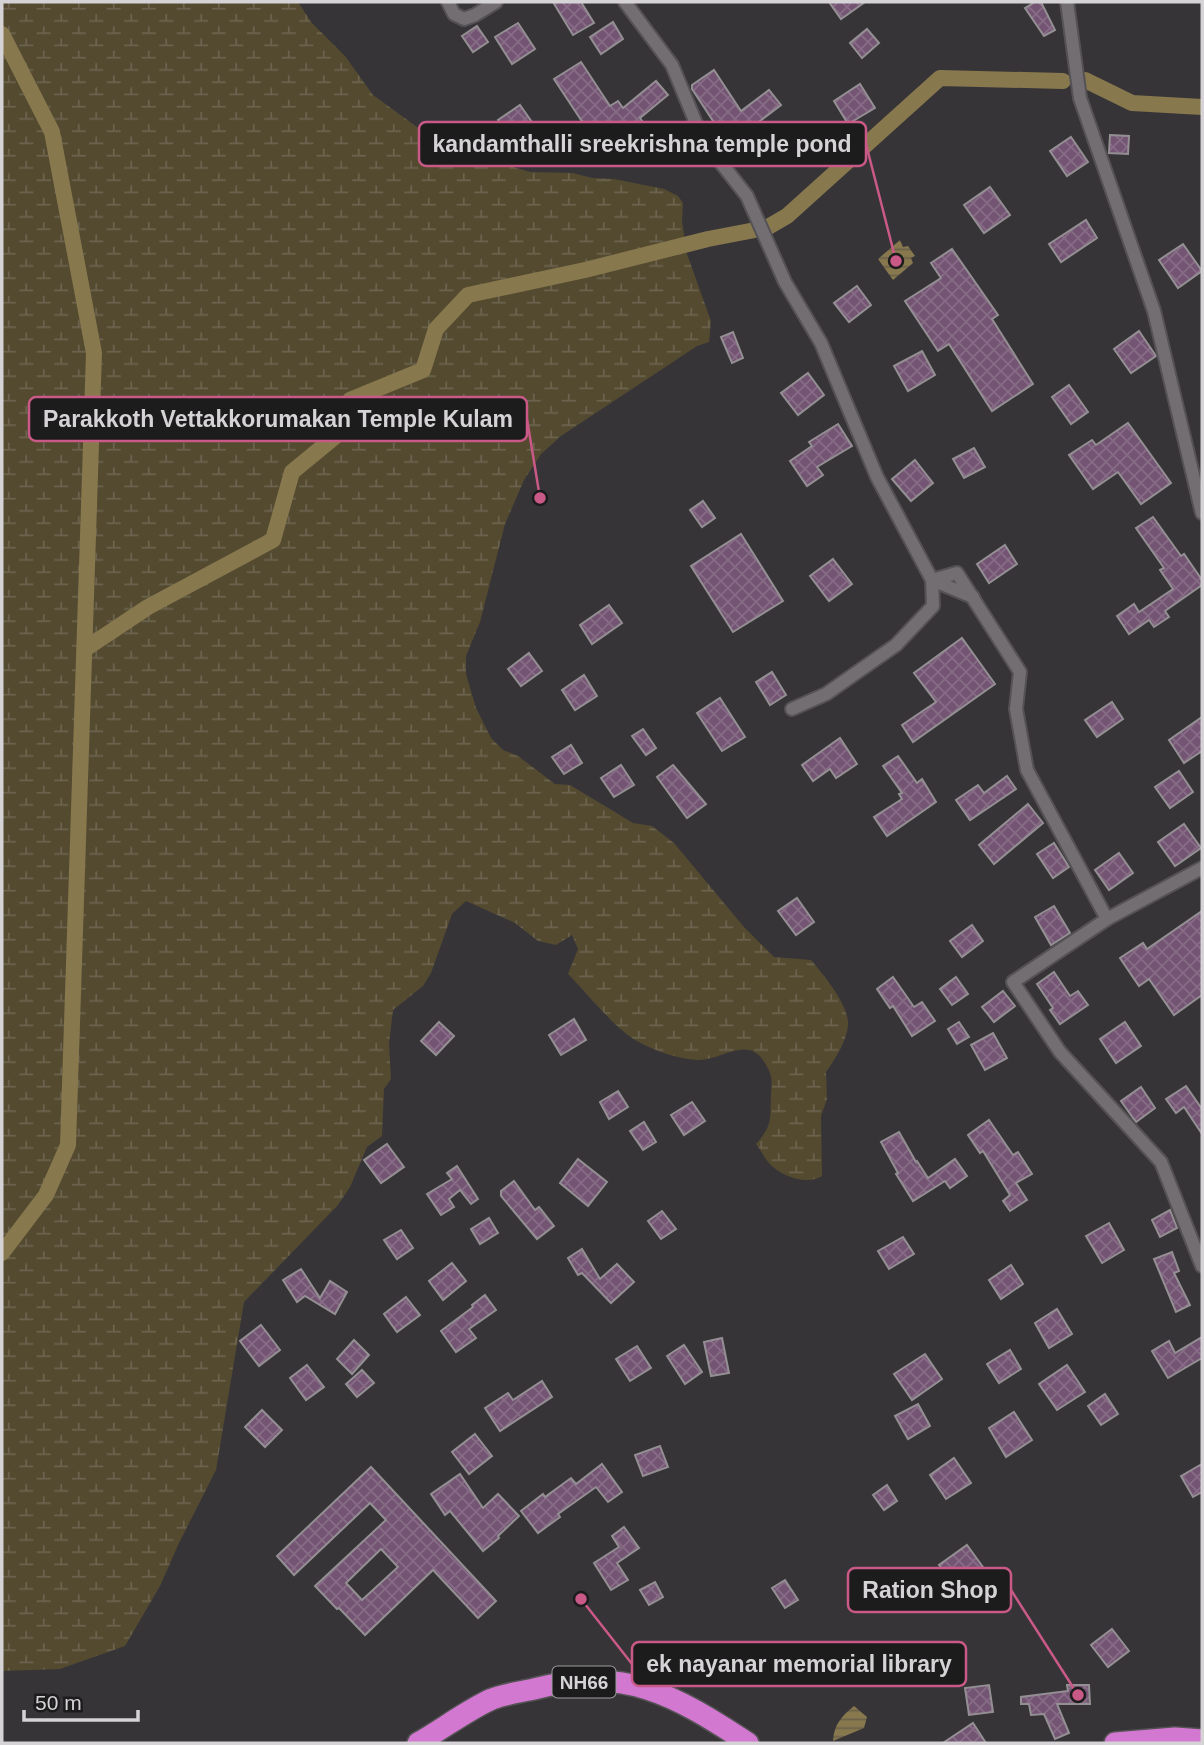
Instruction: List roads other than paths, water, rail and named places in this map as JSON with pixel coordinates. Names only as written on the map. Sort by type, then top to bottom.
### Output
[{"type":"highway","name":"NH66","points":[[418,1743],[492,1699],[554,1684],[611,1680],[650,1689],[702,1713],[748,1743]]},
{"type":"highway","points":[[1115,1743],[1175,1738],[1202,1740]]},
{"type":"street","points":[[448,2],[454,14],[464,19],[496,2]]},
{"type":"street","points":[[625,2],[672,65],[703,140],[747,196],[785,282],[821,343],[877,477],[932,580],[933,606],[897,645],[826,694],[792,709]]},
{"type":"street","points":[[1068,2],[1080,98],[1154,311],[1202,513]]},
{"type":"street","points":[[932,580],[957,573],[1020,672],[1016,709],[1027,770],[1107,919]]},
{"type":"street","points":[[1202,868],[1107,919],[1013,982],[1060,1052],[1161,1163],[1202,1266]]},
{"type":"waterway","points":[[2,34],[52,132],[94,353],[68,1145],[46,1195],[2,1253]]},
{"type":"waterway","points":[[768,227],[787,216],[940,78],[1063,81]]},
{"type":"waterway","points":[[1085,80],[1132,103],[1202,107]]},
{"type":"waterway","points":[[85,649],[148,607],[273,540],[292,472],[337,435],[350,400],[423,370],[436,329],[468,295],[755,230]]},
{"type":"waterway","points":[[725,235],[749,232]]},
{"type":"place","name":"kandamthalli sreekrishna temple pond","points":[[896,261]]},
{"type":"place","name":"Parakkoth Vettakkorumakan Temple Kulam","points":[[540,498]]},
{"type":"place","name":"ek nayanar memorial library","points":[[581,1599]]},
{"type":"place","name":"Ration Shop","points":[[1078,1695]]}]
